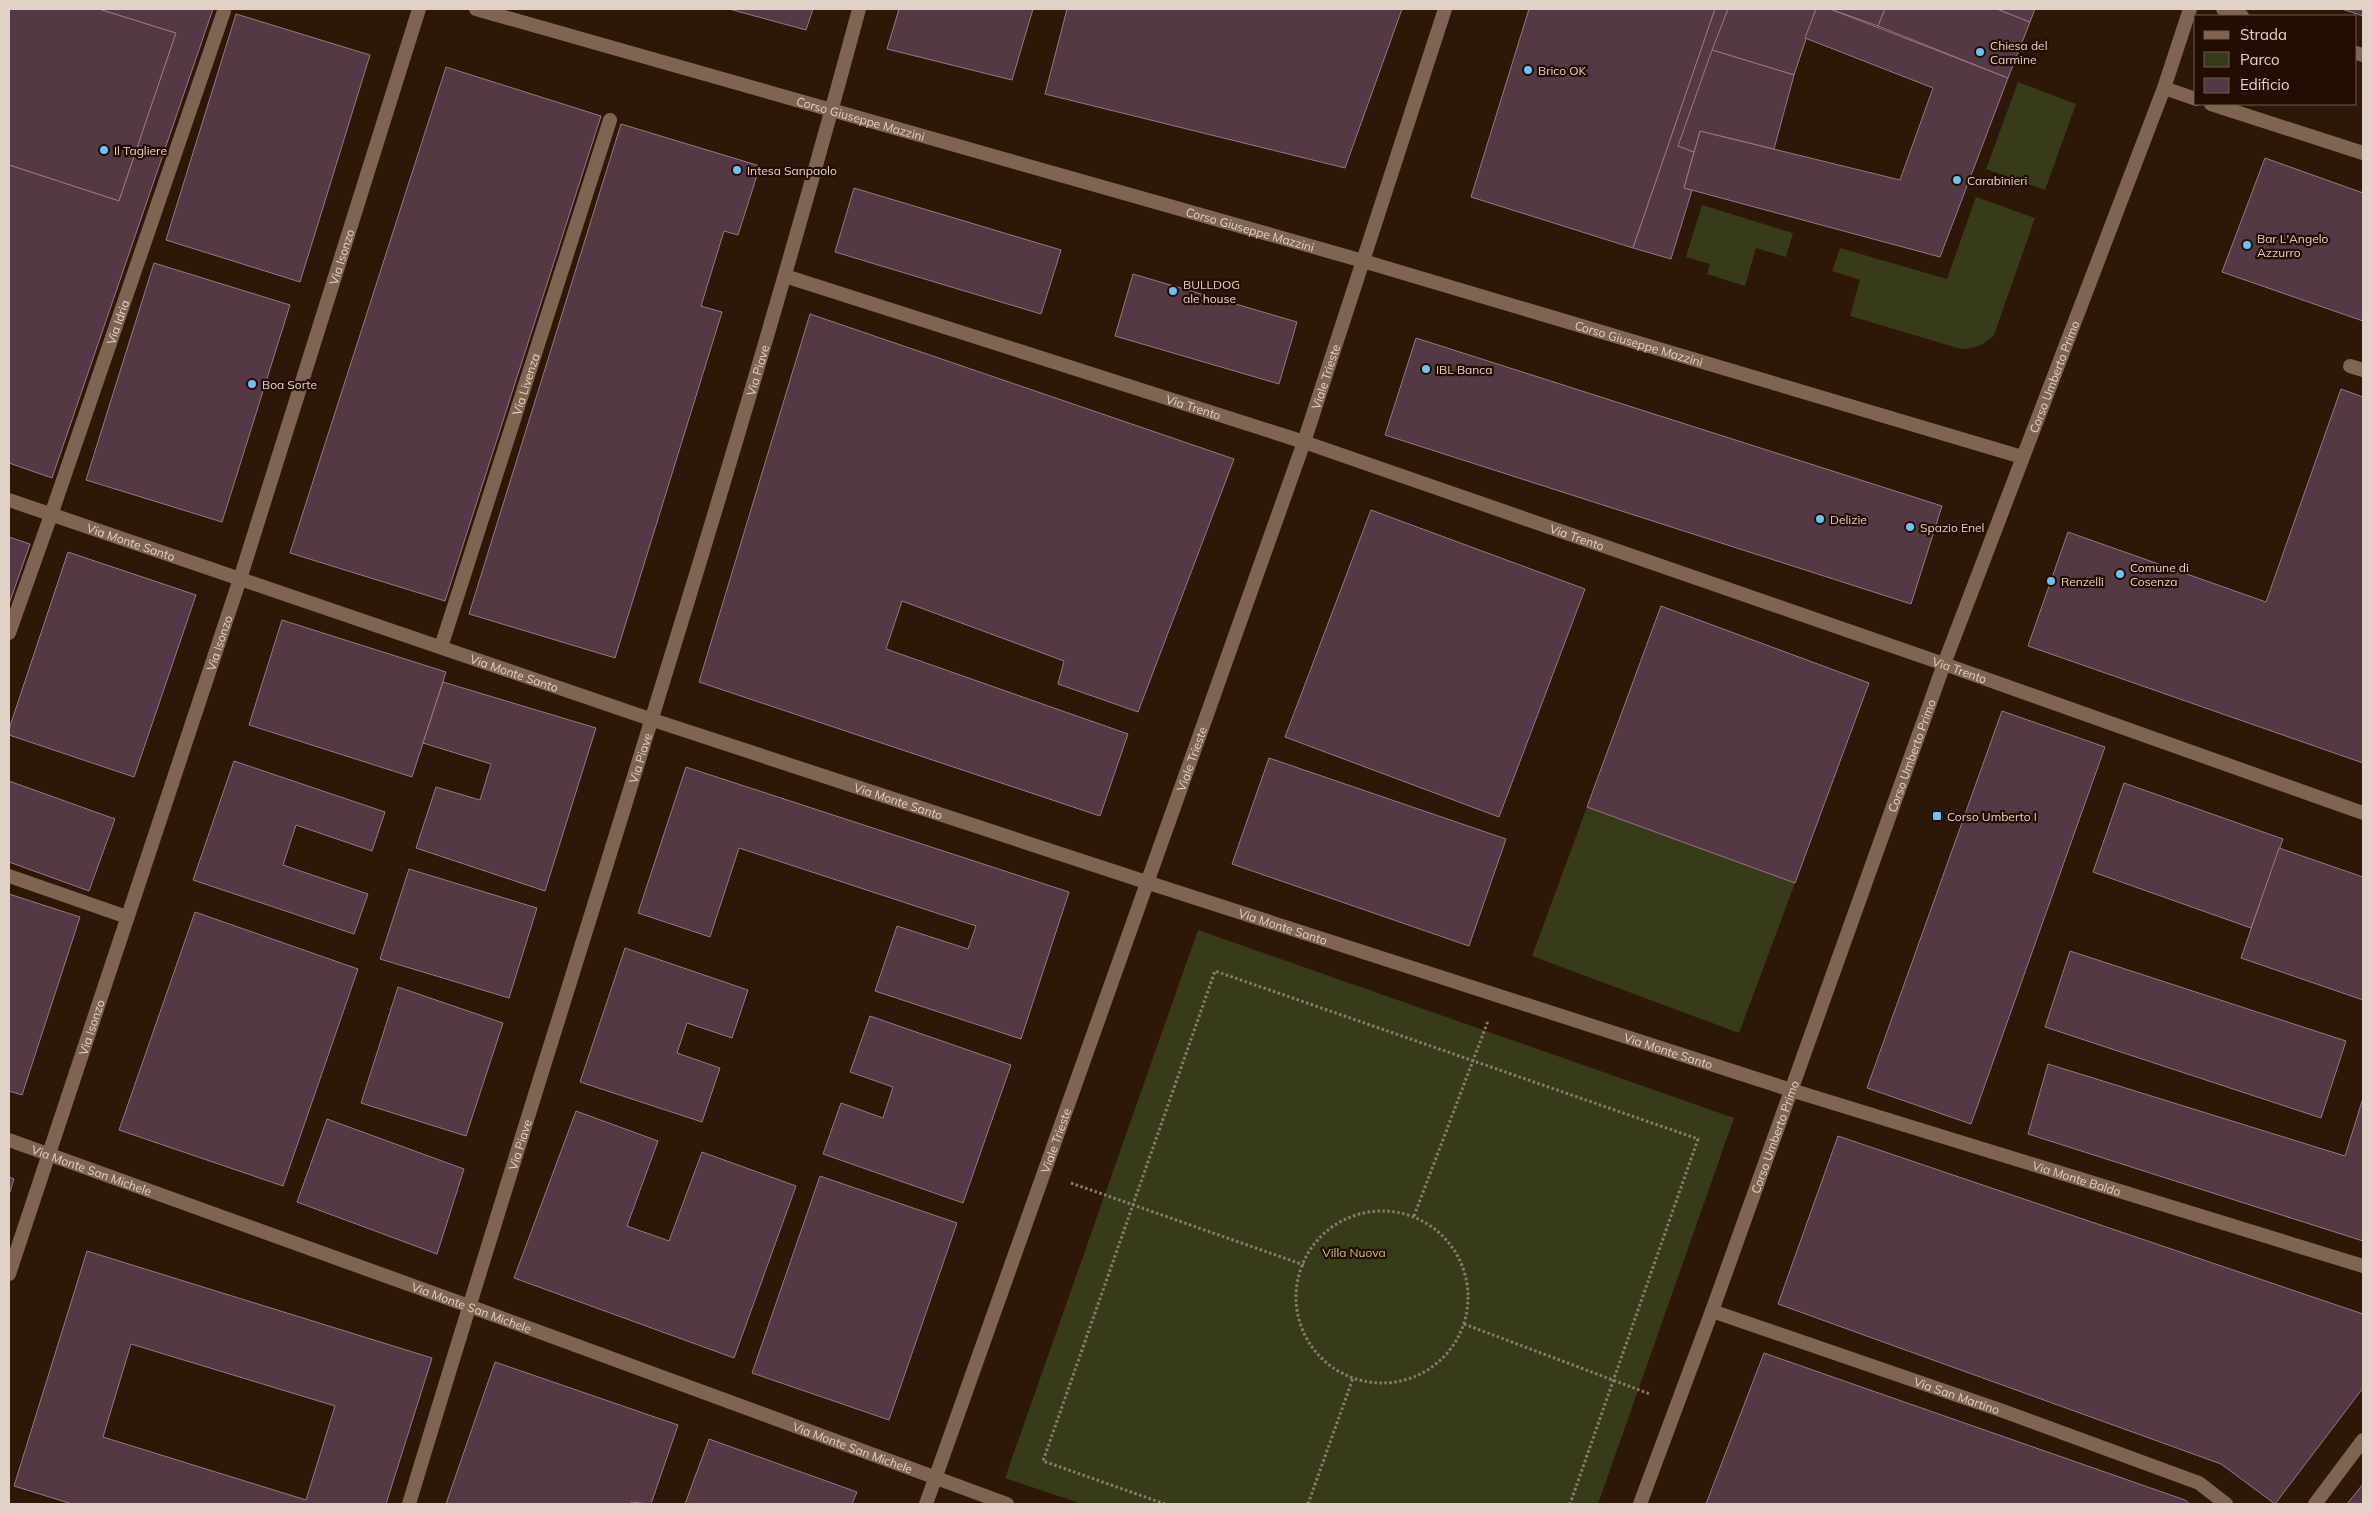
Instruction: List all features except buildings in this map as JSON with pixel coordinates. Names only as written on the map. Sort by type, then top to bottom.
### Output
[{"type":"street","name":"Via Isonzo","points":[[9,1274],[47,1154],[240,579],[419,9]]},
{"type":"street","name":"Corso Giuseppe Mazzini","points":[[476,9],[1363,261],[2022,457]]},
{"type":"street","name":"Via Piave","points":[[409,1504],[469,1306],[653,720],[785,276],[860,9]]},
{"type":"street","name":"Viale Trieste","points":[[926,1504],[1042,1173],[1304,442],[1445,9]]},
{"type":"street","name":"Corso Umberto Primo","points":[[1640,1504],[1712,1311],[1944,664],[2164,88],[2190,9]]},
{"type":"street","points":[[2223,9],[2239,15]]},
{"type":"street","name":"Via Idria","points":[[9,633],[224,10]]},
{"type":"street","points":[[2164,88],[2194,98]]},
{"type":"street","points":[[2214,105],[2363,153]]},
{"type":"street","name":"Via Livenza","points":[[441,648],[610,120]]},
{"type":"street","name":"Via Trento","points":[[785,276],[1304,442],[1944,664],[2363,813]]},
{"type":"street","name":"Via Monte Santo","points":[[9,500],[653,720],[1146,882],[1791,1090]]},
{"type":"street","points":[[9,876],[126,917]]},
{"type":"street","name":"Via Monte Baldo","points":[[1791,1090],[2363,1266]]},
{"type":"street","name":"Via Monte San Michele","points":[[9,1140],[469,1306],[1007,1504]]},
{"type":"street","name":"Via San Martino","points":[[1712,1311],[1994,1408],[2199,1483],[2226,1504]]},
{"type":"street","points":[[2315,1504],[2363,1440]]},
{"type":"path","points":[[1166,1504],[1043,1461],[1215,971],[1698,1139],[1570,1504]]},
{"type":"path","points":[[1414,1216],[1498,995]]},
{"type":"path","points":[[1042,1173],[1304,1265]]},
{"type":"path","points":[[1385,1211],[1414,1216],[1440,1232],[1458,1255],[1468,1283],[1468,1312],[1458,1338],[1442,1360],[1419,1376],[1393,1383],[1366,1382],[1340,1374],[1318,1356],[1304,1334],[1296,1308],[1298,1278],[1309,1250],[1330,1229],[1356,1215],[1385,1211]]},
{"type":"path","points":[[1464,1324],[1677,1404]]},
{"type":"path","points":[[1308,1504],[1353,1378]]},
{"type":"green space","points":[[2018,82],[2076,104],[2045,190],[1986,169]]},
{"type":"green space","points":[[1976,197],[2035,218],[1994,335],[1979,345],[1961,349],[1850,316],[1860,280],[1832,271],[1840,248],[1947,279]]},
{"type":"green space","points":[[1702,205],[1793,233],[1786,257],[1756,248],[1745,286],[1707,274],[1710,264],[1686,257]]},
{"type":"green space","points":[[1587,807],[1795,883],[1739,1033],[1532,956]]},
{"type":"green space","name":"Villa Nuova","points":[[1198,930],[1734,1118],[1598,1504],[1082,1504],[1005,1478]]},
{"type":"place","name":"Chiesa del Carmine","points":[[1980,52]]},
{"type":"place","name":"Brico OK","points":[[1528,70]]},
{"type":"place","name":"Il Tagliere","points":[[104,150]]},
{"type":"place","name":"Intesa Sanpaolo","points":[[737,170]]},
{"type":"place","name":"Carabinieri","points":[[1957,180]]},
{"type":"place","name":"Bar L'Angelo Azzurro","points":[[2247,245]]},
{"type":"place","name":"BULLDOG ale house","points":[[1173,291]]},
{"type":"place","name":"IBL Banca","points":[[1426,369]]},
{"type":"place","name":"Boa Sorte","points":[[252,384]]},
{"type":"place","name":"Delizie","points":[[1820,519]]},
{"type":"place","name":"Spazio Enel","points":[[1910,527]]},
{"type":"place","name":"Comune di Cosenza","points":[[2120,574]]},
{"type":"place","name":"Renzelli","points":[[2051,581]]},
{"type":"place","name":"Corso Umberto I","points":[[1937,816]]}]
